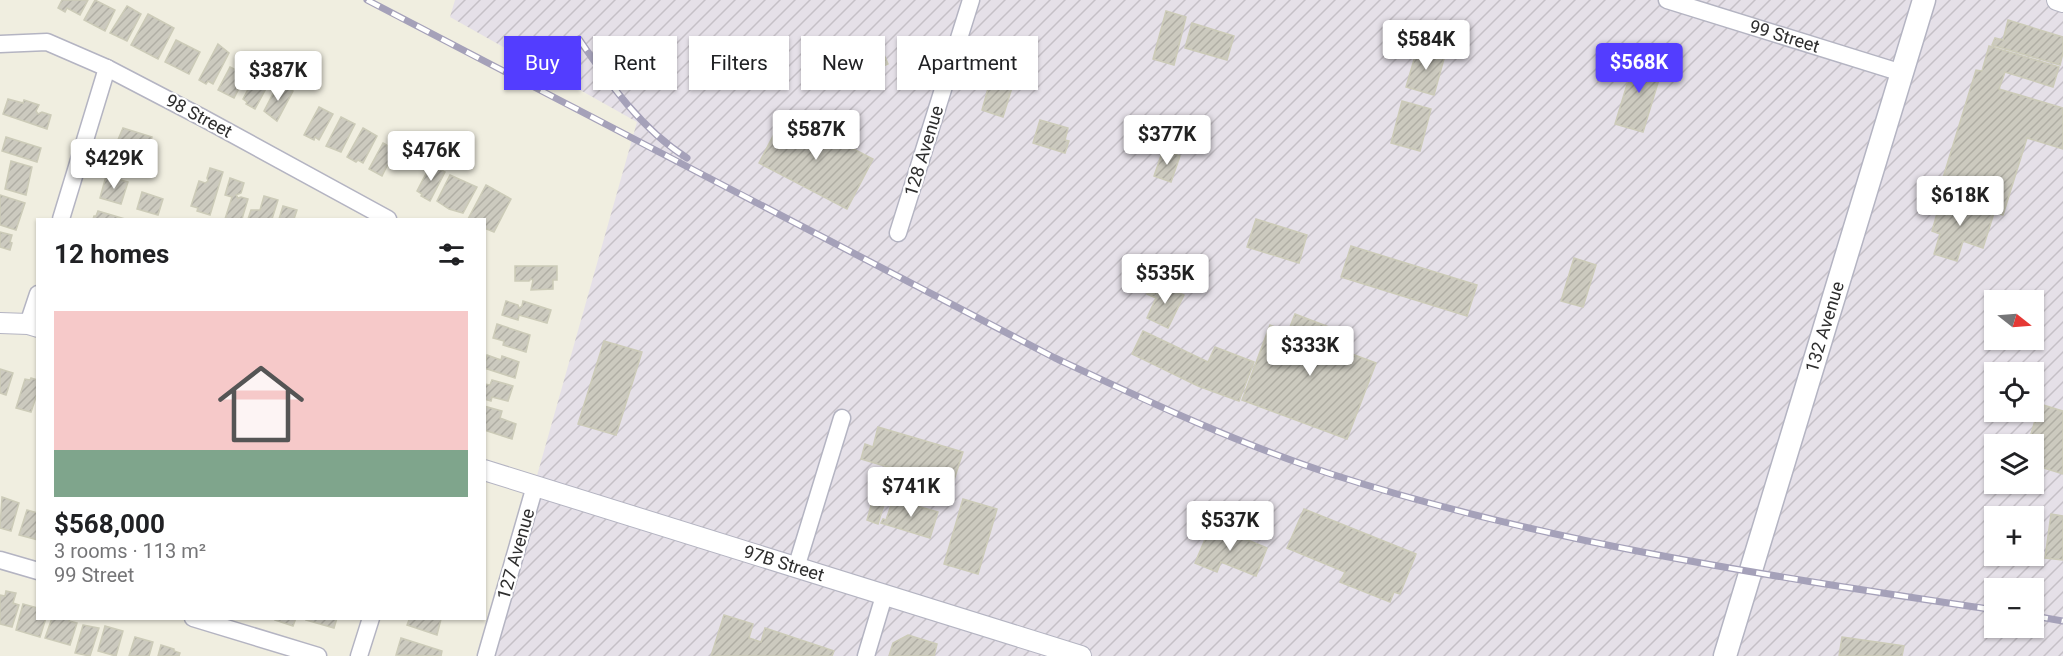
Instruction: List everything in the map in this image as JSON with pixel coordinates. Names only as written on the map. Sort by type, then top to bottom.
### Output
[{"type":"main road","name":"132 Avenue","points":[[1725,656],[1924,0]]},
{"type":"street","name":"128 Avenue","points":[[898,233],[971,0]]},
{"type":"street","name":"99 Street","points":[[1666,0],[1902,73]]},
{"type":"street","points":[[2057,0],[2063,2]]},
{"type":"street","name":"98 Street","points":[[0,44],[47,42],[107,68],[386,218]]},
{"type":"street","points":[[60,218],[107,68]]},
{"type":"street","points":[[0,323],[33,325],[36,306]]},
{"type":"street","points":[[796,568],[842,417]]},
{"type":"street","name":"97B Street","points":[[486,471],[1081,656]]},
{"type":"street","name":"127 Avenue","points":[[486,656],[535,486]]},
{"type":"street","points":[[0,560],[36,571]]},
{"type":"street","points":[[866,656],[884,596]]},
{"type":"street","points":[[200,620],[318,656]]},
{"type":"street","points":[[359,656],[370,620]]},
{"type":"shaded area","points":[[455,0],[2063,0],[2063,656],[486,656],[637,122],[580,90],[581,36],[504,36],[504,47],[450,17]]},
{"type":"building","points":[[62,0],[88,0],[80,15],[67,8],[65,12],[58,8]]},
{"type":"building","points":[[95,0],[115,10],[105,31],[84,20]]},
{"type":"building","points":[[127,6],[141,14],[127,41],[110,33]]},
{"type":"building","points":[[1166,11],[1186,17],[1174,65],[1153,59]]},
{"type":"building","points":[[148,14],[174,28],[158,59],[131,45]]},
{"type":"building","points":[[2008,20],[2063,37],[2060,65],[1992,45],[1995,38],[2003,40]]},
{"type":"building","points":[[1192,23],[1234,36],[1227,60],[1185,48]]},
{"type":"building","points":[[176,40],[200,52],[189,74],[165,62]]},
{"type":"building","points":[[218,44],[229,53],[213,84],[208,81],[206,84],[199,80]]},
{"type":"building","points":[[1418,46],[1445,55],[1434,95],[1406,87]]},
{"type":"building","points":[[1989,46],[2059,67],[2053,87],[2005,72],[1999,89],[2063,108],[2063,149],[2027,138],[2003,215],[1938,194],[1976,70],[1982,71]]},
{"type":"building","points":[[1636,55],[1664,63],[1643,132],[1615,124]]},
{"type":"building","points":[[230,67],[246,75],[234,98],[218,90]]},
{"type":"building","points":[[256,74],[270,81],[255,109],[246,104],[247,102],[243,99]]},
{"type":"building","points":[[278,84],[293,91],[277,121],[264,111]]},
{"type":"building","points":[[988,90],[1011,90],[1003,117],[982,110]]},
{"type":"building","points":[[8,99],[23,103],[24,100],[39,105],[36,111],[38,114],[42,112],[51,115],[47,129],[3,114]]},
{"type":"building","points":[[1402,101],[1431,109],[1420,151],[1391,143]]},
{"type":"building","points":[[319,107],[333,114],[319,140],[315,137],[314,140],[304,135]]},
{"type":"building","points":[[785,113],[873,159],[847,209],[759,163]]},
{"type":"building","points":[[341,117],[355,124],[341,152],[326,146]]},
{"type":"building","points":[[1040,120],[1068,128],[1065,140],[1069,141],[1065,153],[1033,143]]},
{"type":"building","points":[[123,128],[152,137],[148,152],[117,142]]},
{"type":"building","points":[[363,128],[377,136],[363,163],[347,157]]},
{"type":"building","points":[[6,137],[41,148],[37,162],[2,151]]},
{"type":"building","points":[[383,143],[395,150],[382,176],[369,169]]},
{"type":"building","points":[[1163,150],[1180,156],[1171,182],[1154,176]]},
{"type":"building","points":[[117,151],[141,158],[136,176],[111,169]]},
{"type":"building","points":[[11,161],[32,167],[26,195],[5,189]]},
{"type":"building","points":[[431,164],[445,172],[430,201],[417,191]]},
{"type":"building","points":[[210,168],[223,172],[210,215],[197,211],[198,208],[191,206],[199,181],[205,183],[208,181]]},
{"type":"building","points":[[450,175],[477,187],[463,213],[449,209],[437,201]]},
{"type":"building","points":[[106,176],[128,182],[121,204],[100,198]]},
{"type":"building","points":[[230,178],[244,183],[241,193],[236,195],[238,198],[248,199],[242,218],[225,218],[232,197],[225,195]]},
{"type":"building","points":[[486,185],[511,199],[494,232],[486,229],[486,218],[469,218]]},
{"type":"building","points":[[142,192],[163,199],[158,215],[137,209]]},
{"type":"building","points":[[0,195],[25,203],[16,230],[0,225]]},
{"type":"building","points":[[264,196],[278,200],[272,218],[248,218],[251,210],[260,210]]},
{"type":"building","points":[[1942,196],[1994,213],[1983,248],[1963,241],[1957,261],[1934,254],[1940,234],[1932,231]]},
{"type":"building","points":[[283,206],[297,210],[294,218],[279,218]]},
{"type":"building","points":[[98,211],[122,218],[93,218]]},
{"type":"building","points":[[1256,219],[1307,235],[1299,263],[1247,247]]},
{"type":"building","points":[[0,232],[12,235],[10,250],[0,247]]},
{"type":"building","points":[[1351,246],[1477,285],[1467,316],[1341,277]]},
{"type":"building","points":[[1574,258],[1596,265],[1583,307],[1561,301]]},
{"type":"building","points":[[515,266],[557,266],[557,280],[553,280],[553,289],[531,290],[533,280],[515,281]]},
{"type":"building","points":[[1159,283],[1184,295],[1168,328],[1147,318],[1156,298],[1147,294],[1148,291],[1154,294]]},
{"type":"building","points":[[506,301],[518,305],[519,308],[523,301],[551,310],[547,323],[519,315],[518,320],[502,315]]},
{"type":"building","points":[[1295,314],[1347,334],[1341,350],[1376,363],[1347,439],[1242,400],[1270,325],[1288,332]]},
{"type":"building","points":[[497,324],[530,335],[526,352],[503,345],[504,341],[493,338]]},
{"type":"building","points":[[1143,331],[1208,362],[1215,347],[1254,362],[1239,401],[1198,386],[1132,354]]},
{"type":"building","points":[[604,341],[642,352],[616,435],[578,424]]},
{"type":"building","points":[[487,355],[501,360],[502,356],[519,362],[515,378],[486,369]]},
{"type":"building","points":[[0,369],[13,373],[6,395],[0,393]]},
{"type":"building","points":[[31,378],[36,379],[36,397],[31,412],[16,408],[25,379],[30,380]]},
{"type":"building","points":[[492,380],[513,386],[508,401],[492,397],[491,401],[486,400],[486,384],[490,385]]},
{"type":"building","points":[[2044,405],[2063,411],[2063,474],[2044,468],[2044,434],[2031,434],[2035,422],[2044,422]]},
{"type":"building","points":[[486,407],[502,411],[500,418],[516,424],[512,439],[486,431]]},
{"type":"building","points":[[878,427],[963,452],[952,486],[861,459],[865,444],[873,447]]},
{"type":"building","points":[[874,495],[886,498],[878,524],[867,520]]},
{"type":"building","points":[[2,497],[19,503],[11,531],[0,528]]},
{"type":"building","points":[[893,499],[938,512],[930,538],[881,523],[883,519],[886,520]]},
{"type":"building","points":[[963,499],[997,509],[978,574],[944,564]]},
{"type":"building","points":[[1304,509],[1416,554],[1400,594],[1394,592],[1390,602],[1340,582],[1345,572],[1287,548]]},
{"type":"building","points":[[27,510],[36,512],[36,539],[19,535]]},
{"type":"building","points":[[2051,514],[2063,516],[2063,560],[2045,558]]},
{"type":"building","points":[[1211,525],[1267,548],[1256,576],[1221,562],[1217,572],[1195,563]]},
{"type":"building","points":[[6,591],[16,593],[13,603],[19,605],[12,627],[0,624],[0,595],[5,596]]},
{"type":"building","points":[[23,604],[36,607],[36,620],[45,620],[40,637],[16,630]]},
{"type":"building","points":[[724,615],[753,624],[749,638],[761,642],[765,628],[834,651],[832,656],[711,656]]},
{"type":"building","points":[[51,620],[69,620],[77,623],[70,645],[45,638]]},
{"type":"building","points":[[275,620],[295,620],[293,626]]},
{"type":"building","points":[[306,620],[336,620],[334,628]]},
{"type":"building","points":[[409,620],[441,620],[437,635],[407,625]]},
{"type":"building","points":[[83,625],[99,628],[90,656],[75,653]]},
{"type":"building","points":[[105,626],[123,631],[116,656],[98,651]]},
{"type":"building","points":[[908,635],[937,644],[934,656],[889,656],[893,643]]},
{"type":"building","points":[[135,637],[153,642],[149,656],[129,656]]},
{"type":"building","points":[[1842,637],[1904,646],[1902,656],[1839,656]]},
{"type":"building","points":[[401,638],[442,651],[441,656],[396,655]]},
{"type":"building","points":[[161,645],[174,649],[180,653],[179,656],[158,656]]},
{"type":"railway","points":[[367,0],[1055,358],[1260,449],[1413,499],[1578,539],[1660,556],[1984,608]]},
{"type":"railway","points":[[581,42],[627,104],[655,133],[687,158]]},
{"type":"railway","points":[[2044,618],[2063,621]]}]
